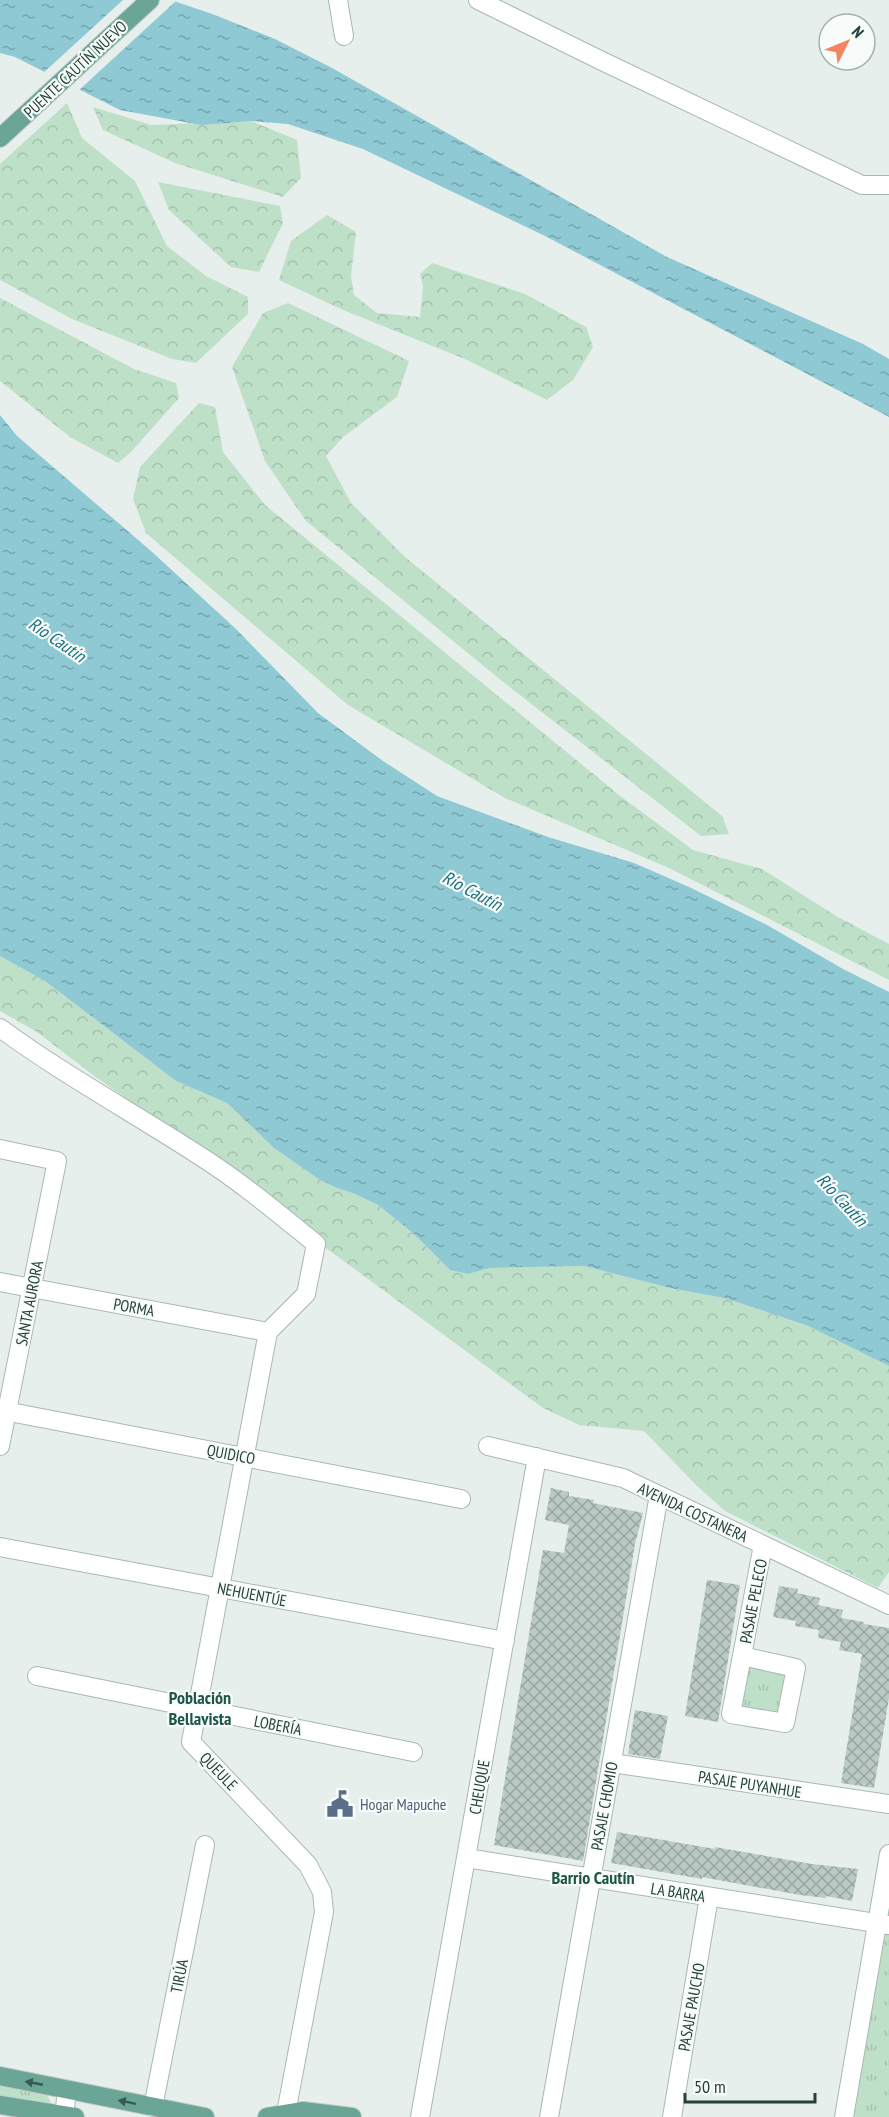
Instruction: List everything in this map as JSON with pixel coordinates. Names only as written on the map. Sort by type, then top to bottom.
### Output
[{"type":"main road","name":"PUENTE CAUTÍN NUEVO","points":[[0,138],[150,0]]},
{"type":"main road","points":[[0,2076],[205,2117]]},
{"type":"main road","points":[[0,2105],[68,2116]]},
{"type":"main road","points":[[267,2117],[286,2113],[319,2112],[352,2117]]},
{"type":"street","points":[[338,0],[344,36]]},
{"type":"street","points":[[478,0],[675,97],[862,185],[889,185]]},
{"type":"street","points":[[0,1028],[202,1157],[266,1203],[316,1244],[306,1294],[268,1332]]},
{"type":"street","name":"SANTA AURORA","points":[[0,1149],[57,1161],[32,1288],[4,1411],[0,1446]]},
{"type":"street","name":"PORMA","points":[[0,1282],[268,1332]]},
{"type":"street","name":"QUEULE","points":[[268,1332],[191,1742],[308,1865],[322,1892],[324,1912],[286,2113]]},
{"type":"street","name":"QUIDICO","points":[[4,1411],[461,1498]]},
{"type":"street","name":"AVENIDA COSTANERA","points":[[488,1446],[623,1478],[889,1605]]},
{"type":"street","name":"CHEUQUE","points":[[420,2117],[537,1457]]},
{"type":"street","name":"PASAJE CHOMIO","points":[[549,2117],[659,1495]]},
{"type":"street","name":"PASAJE PELECO","points":[[742,1656],[763,1545]]},
{"type":"street","name":"NEHUENTÚE","points":[[0,1547],[505,1641]]},
{"type":"street","name":"LOBERÍA","points":[[38,1676],[413,1752]]},
{"type":"street","name":"PASAJE PUYANHUE","points":[[612,1763],[889,1804]]},
{"type":"street","name":"TIRÚA","points":[[153,2107],[205,1845]]},
{"type":"street","points":[[844,2117],[883,1925],[889,1854]]},
{"type":"street","name":"LA BARRA","points":[[466,1858],[883,1925]]},
{"type":"street","name":"PASAJE PAUCHO","points":[[672,2117],[710,1897]]},
{"type":"street","points":[[67,2090],[68,2116]]},
{"type":"green space","points":[[67,103],[82,138],[135,181],[167,246],[206,276],[248,297],[248,314],[196,363],[172,359],[72,319],[0,280],[0,164]]},
{"type":"green space","points":[[93,107],[151,125],[251,121],[297,140],[301,178],[283,197],[175,163],[103,130]]},
{"type":"green space","points":[[158,182],[280,206],[283,223],[259,272],[231,267],[169,210]]},
{"type":"green space","points":[[327,215],[356,232],[351,276],[354,295],[377,313],[420,317],[423,286],[420,274],[432,263],[525,294],[586,327],[593,347],[573,380],[547,400],[465,359],[343,310],[279,280],[291,241]]},
{"type":"green space","points":[[0,298],[134,369],[176,383],[179,398],[131,452],[118,463],[70,437],[0,381]]},
{"type":"green space","points":[[288,303],[409,361],[397,397],[343,437],[326,456],[351,503],[405,557],[722,816],[729,834],[701,836],[507,685],[306,521],[265,461],[232,367],[263,313]]},
{"type":"green space","points":[[199,403],[215,407],[223,452],[265,505],[619,795],[693,850],[762,869],[838,917],[889,944],[889,980],[669,868],[505,798],[348,705],[146,533],[133,499],[140,467]]},
{"type":"green space","points":[[0,956],[45,981],[176,1081],[227,1103],[274,1148],[320,1180],[378,1205],[414,1234],[450,1270],[468,1274],[490,1268],[584,1266],[670,1288],[724,1298],[758,1309],[808,1326],[889,1366],[889,1572],[878,1588],[725,1511],[697,1486],[644,1431],[579,1425],[543,1408],[326,1248],[296,1219],[93,1075],[37,1032],[0,1011]]},
{"type":"green space","points":[[745,1663],[792,1671],[783,1719],[735,1711]]},
{"type":"green space","points":[[889,1932],[889,2117],[853,2117],[884,1934]]},
{"type":"green space","points":[[0,2082],[46,2093],[53,2107],[0,2097]]},
{"type":"water","points":[[0,0],[171,0],[275,39],[332,68],[667,257],[863,344],[889,359],[889,417],[545,236],[363,149],[288,124],[251,121],[201,125],[120,110],[15,57],[0,53]]},
{"type":"water","name":"Río Cautín","points":[[0,415],[17,436],[151,551],[236,629],[318,713],[383,761],[437,796],[548,837],[634,863],[689,887],[767,925],[843,969],[889,992],[889,1366],[808,1326],[758,1309],[724,1298],[670,1288],[584,1266],[490,1268],[468,1274],[450,1270],[414,1234],[378,1205],[320,1180],[274,1148],[227,1103],[176,1081],[45,981],[0,956]]},
{"type":"pier","points":[[123,0],[177,0],[77,92],[42,74]]},
{"type":"building","points":[[551,1488],[569,1492],[569,1496],[594,1500],[593,1503],[643,1513],[635,1544],[583,1861],[494,1845],[543,1550],[564,1553],[569,1525],[545,1520]]},
{"type":"building","points":[[707,1580],[740,1585],[718,1722],[685,1716]]},
{"type":"building","points":[[779,1586],[798,1589],[797,1593],[820,1598],[818,1605],[843,1610],[841,1618],[889,1628],[889,1698],[874,1788],[841,1783],[862,1654],[839,1650],[841,1642],[818,1638],[819,1630],[795,1626],[796,1621],[773,1617]]},
{"type":"building","points":[[635,1710],[668,1716],[660,1759],[628,1754]]},
{"type":"building","points":[[617,1832],[812,1864],[858,1869],[852,1901],[826,1896],[826,1898],[800,1895],[611,1863]]},
{"type":"place","name":"Hogar Mapuche","points":[[340,1804]]},
{"type":"district","name":"Población Bellavista","points":[[200,1708]]},
{"type":"district","name":"Barrio Cautín","points":[[593,1878]]}]
